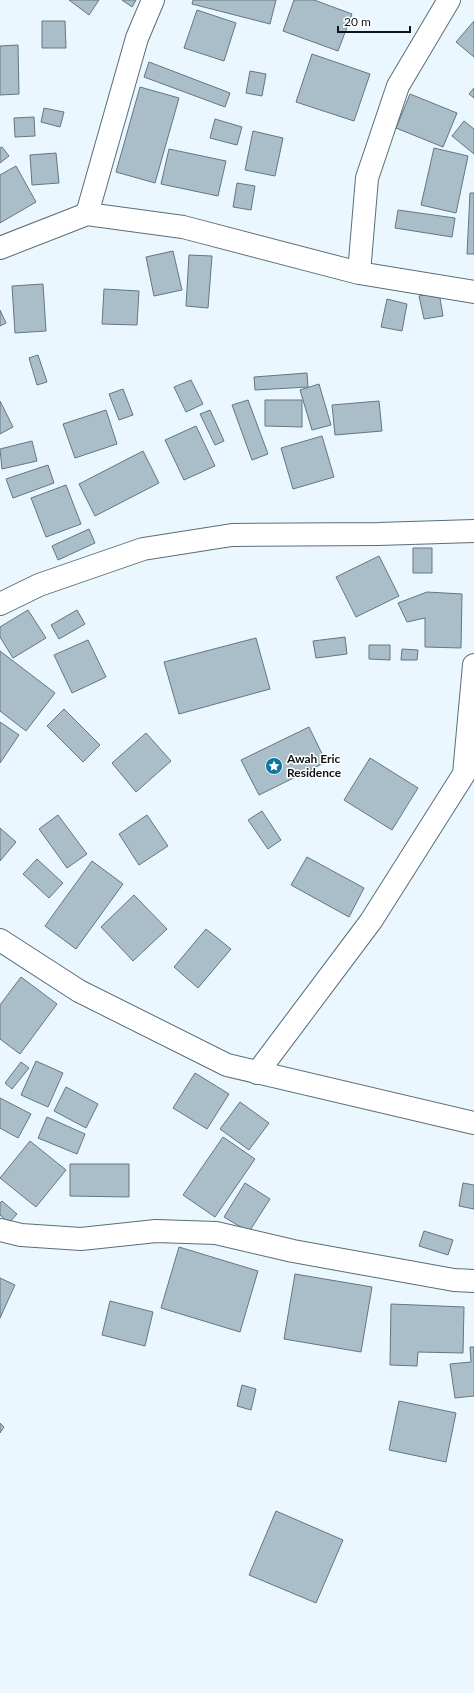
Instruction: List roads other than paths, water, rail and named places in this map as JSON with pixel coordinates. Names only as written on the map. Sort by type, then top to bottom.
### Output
[{"type":"street","points":[[87,214],[137,38],[153,0]]},
{"type":"street","points":[[359,273],[367,178],[398,86],[449,0]]},
{"type":"street","points":[[0,248],[87,214],[183,227],[359,273],[474,292]]},
{"type":"street","points":[[0,604],[39,585],[143,549],[232,535],[378,534],[474,531]]},
{"type":"street","points":[[257,1073],[371,921],[464,774],[474,664]]},
{"type":"street","points":[[0,940],[79,990],[227,1065],[474,1123]]},
{"type":"street","points":[[0,1230],[21,1235],[81,1239],[156,1231],[216,1233],[292,1251],[454,1280],[474,1281]]},
{"type":"place","name":"Awah Eric Residence","points":[[274,766]]}]
